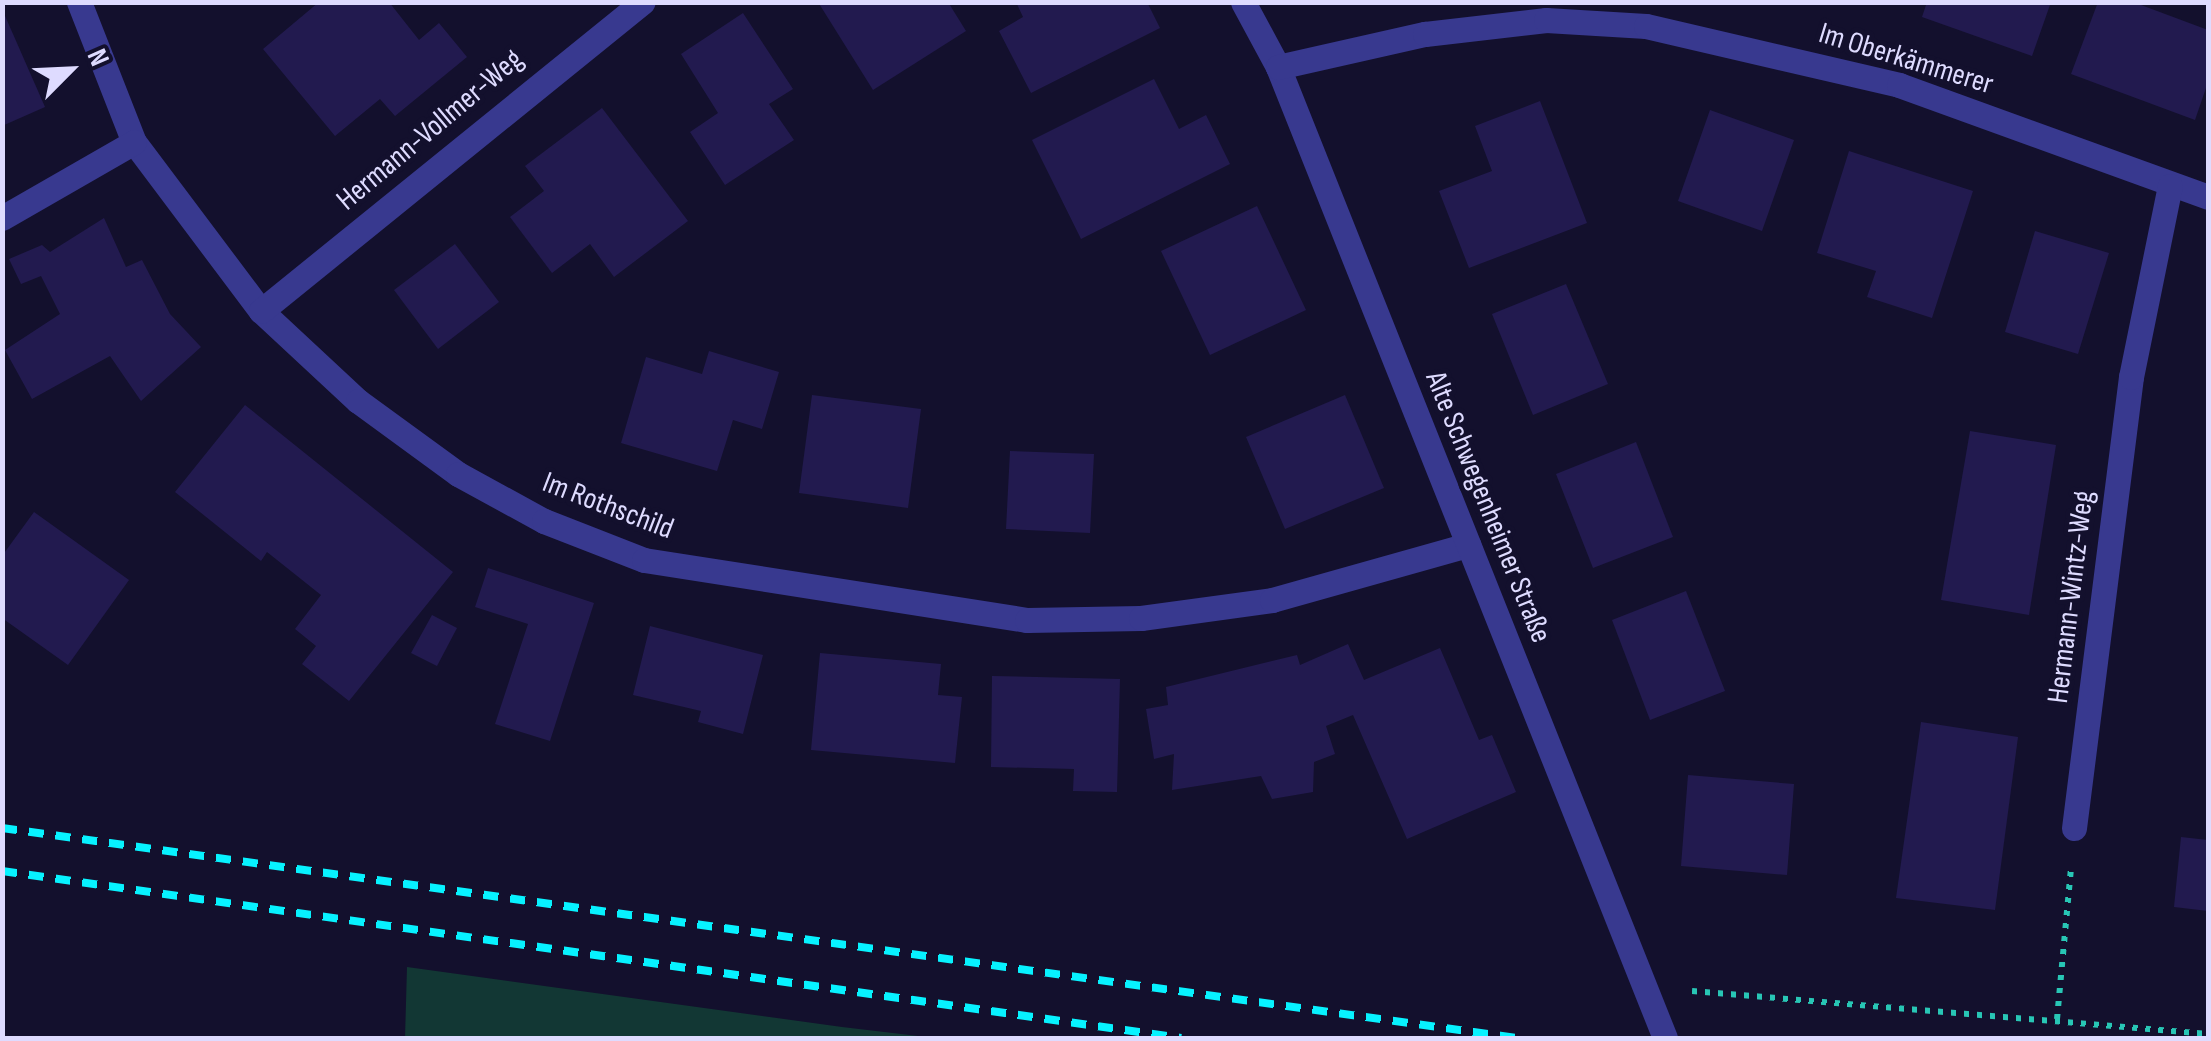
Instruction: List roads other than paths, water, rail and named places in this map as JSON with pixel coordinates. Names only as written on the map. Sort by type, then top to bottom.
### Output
[{"type":"street","name":"Im Rothschild","points":[[79,2],[134,142],[261,311],[358,401],[458,474],[544,522],[644,560],[1028,620],[1141,618],[1272,600],[1468,545]]},
{"type":"street","name":"Hermann-Vollmer-Weg","points":[[261,311],[643,2]]},
{"type":"street","name":"Alte Schwegenheimer Straße","points":[[1243,2],[1278,67],[1666,1038]]},
{"type":"street","name":"Im Oberkämmerer","points":[[1278,67],[1425,34],[1546,20],[1646,26],[1899,86],[2208,197]]},
{"type":"street","points":[[2,218],[134,142]]},
{"type":"street","name":"Hermann-Wintz-Weg","points":[[2074,828],[2132,377],[2170,186]]},
{"type":"railway","points":[[2,828],[1517,1038]]},
{"type":"railway","points":[[2,871],[1181,1038]]}]
